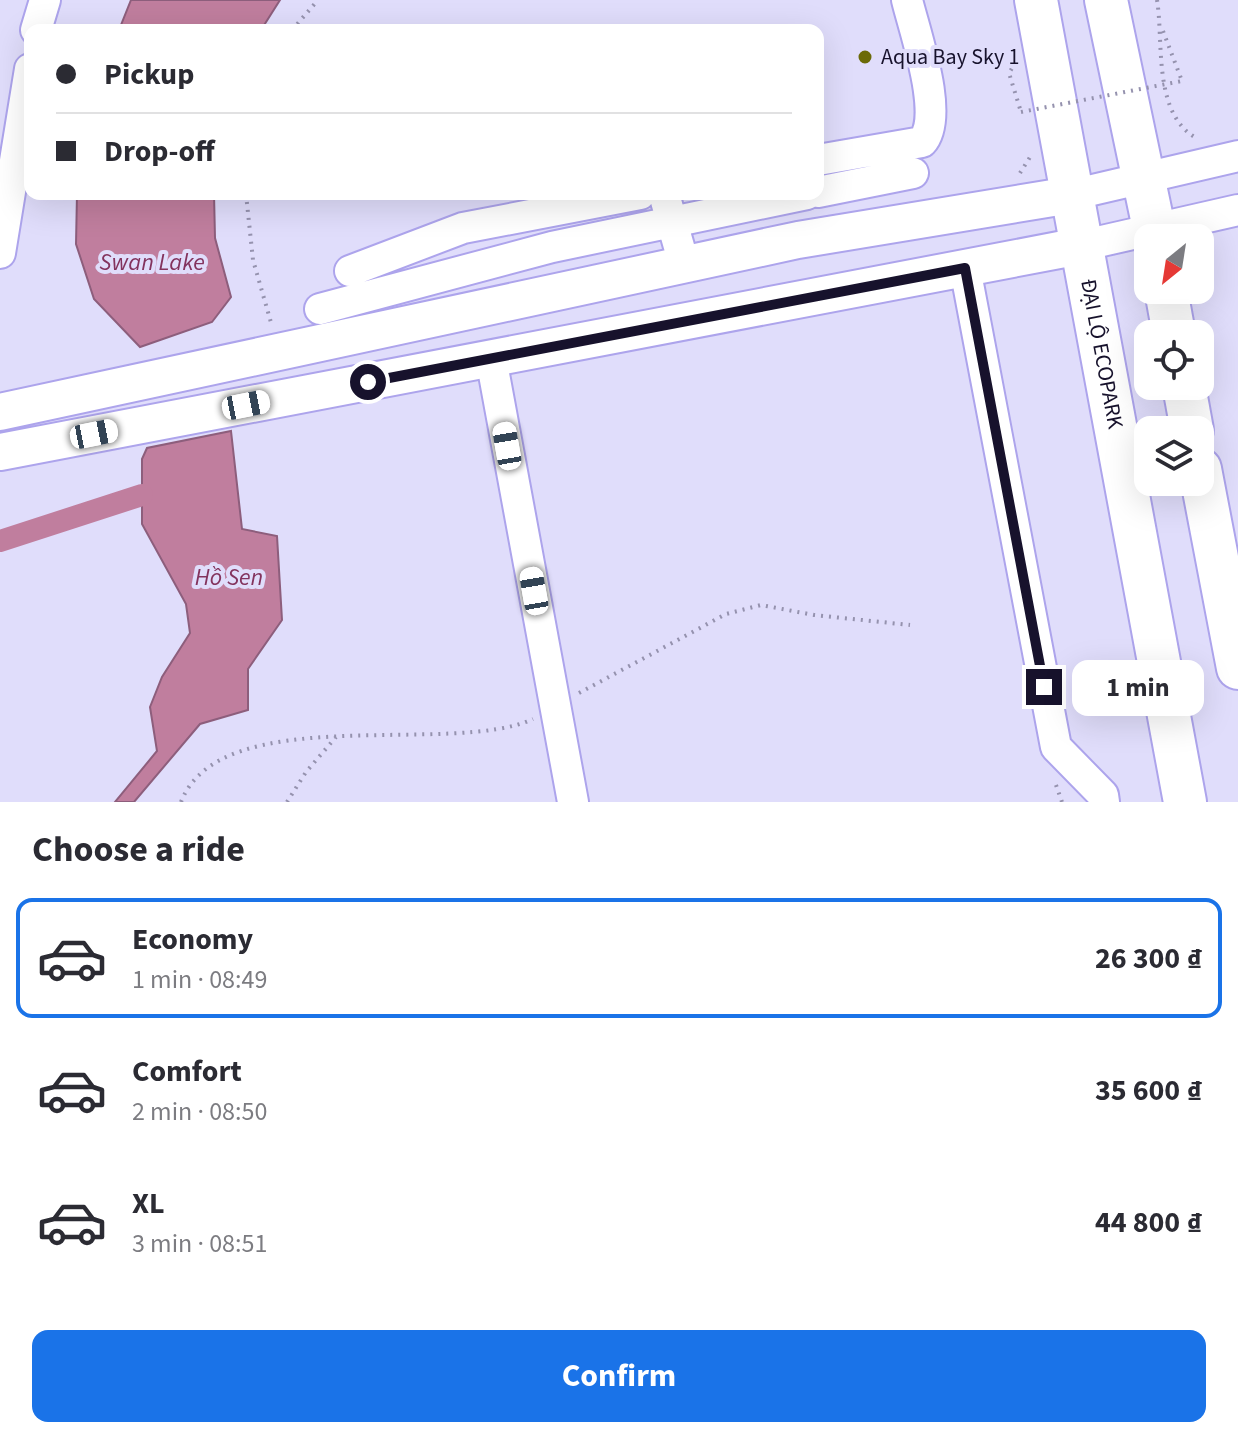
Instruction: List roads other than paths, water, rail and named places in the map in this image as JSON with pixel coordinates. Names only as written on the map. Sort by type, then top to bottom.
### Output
[{"type":"highway","name":"ĐẠI LỘ ECOPARK","points":[[1036,0],[1185,802]]},
{"type":"highway","points":[[1106,0],[1152,224]]},
{"type":"highway","points":[[1205,496],[1238,668]]},
{"type":"main road","points":[[0,412],[798,240],[1071,195]]},
{"type":"main road","points":[[1,447],[1080,246]]},
{"type":"street","points":[[38,24],[45,0]]},
{"type":"street","points":[[824,159],[922,142],[930,133],[932,109],[907,0]]},
{"type":"street","points":[[0,253],[24,106]]},
{"type":"street","points":[[1071,195],[1238,156]]},
{"type":"street","points":[[824,191],[913,173]]},
{"type":"street","points":[[350,271],[463,228],[609,200]]},
{"type":"street","points":[[320,309],[565,244],[668,208],[747,200]]},
{"type":"street","points":[[668,208],[684,264]]},
{"type":"street","points":[[558,210],[565,244]]},
{"type":"street","points":[[1190,224],[1238,210]]},
{"type":"street","points":[[1080,246],[1134,237]]},
{"type":"street","points":[[965,268],[1056,747],[1103,795],[1104,802]]},
{"type":"street","points":[[491,358],[573,802]]},
{"type":"water","points":[[131,0],[280,0],[265,24],[121,24]]},
{"type":"water","name":"Swan Lake","points":[[77,200],[214,200],[215,238],[231,297],[212,322],[140,347],[94,299],[76,244]]},
{"type":"water","name":"Hồ Sen","points":[[231,431],[242,529],[277,536],[282,620],[248,669],[248,710],[200,724],[134,802],[115,802],[157,751],[150,707],[162,677],[190,633],[186,604],[142,524],[142,459],[147,448]]},
{"type":"waterway","points":[[0,541],[142,495]]},
{"type":"place","name":"Aqua Bay Sky 1","points":[[865,57]]}]
